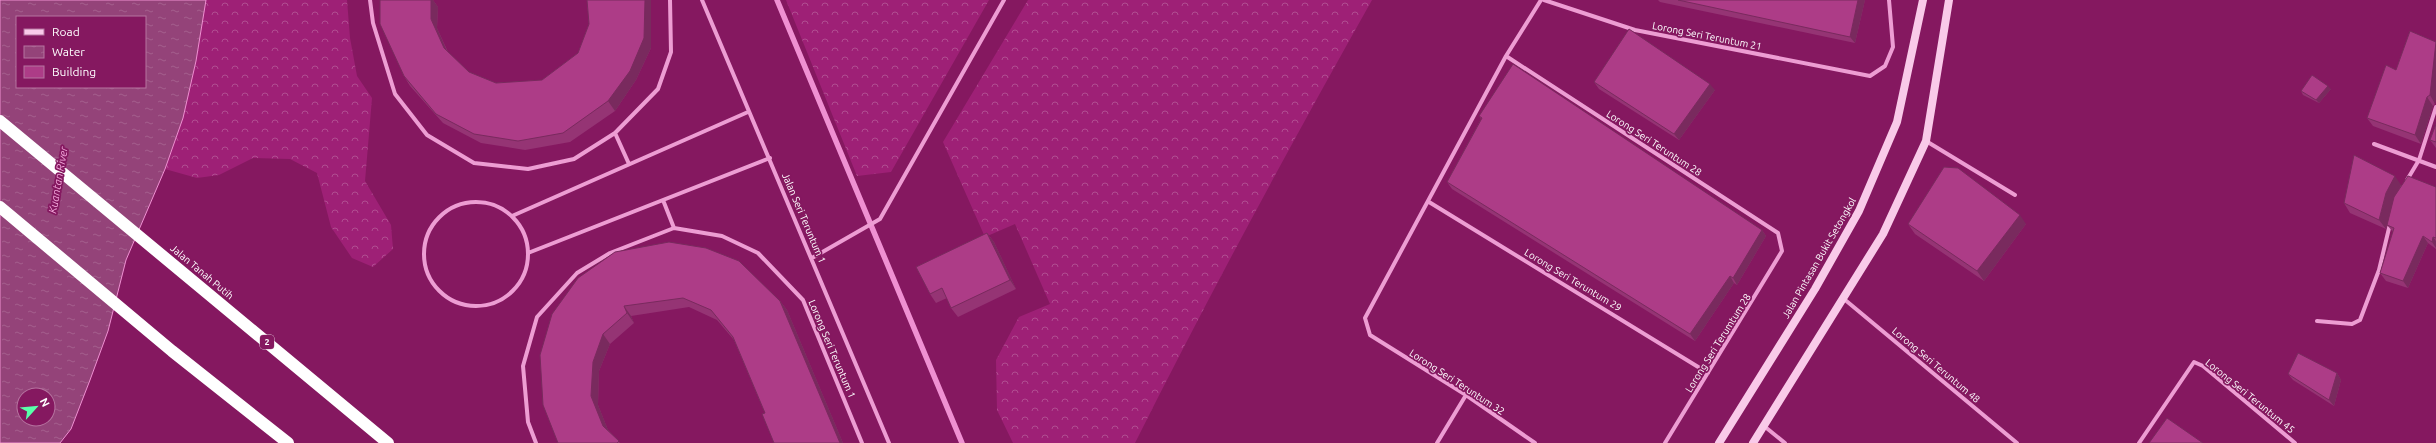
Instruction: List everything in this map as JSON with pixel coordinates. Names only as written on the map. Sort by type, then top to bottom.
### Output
[{"type":"highway","name":"Jalan Tanah Putih","points":[[0,121],[388,443]]},
{"type":"highway","points":[[0,207],[172,351],[288,443]]},
{"type":"main road","name":"Jalan Pintasan Bukit Setongkol","points":[[1719,443],[1815,289],[1860,211],[1897,122],[1923,0]]},
{"type":"main road","points":[[1753,443],[1844,299],[1883,234],[1926,141],[1949,0]]},
{"type":"street","points":[[370,0],[373,24],[395,94],[427,135],[474,163],[528,169],[574,159],[615,133],[658,89],[671,52],[670,0]]},
{"type":"street","name":"Jalan Seri Teruntum 1","points":[[702,0],[748,112],[770,158],[889,443]]},
{"type":"street","points":[[812,258],[865,229],[880,219],[1004,0]]},
{"type":"street","points":[[1429,202],[1506,56],[1542,0]]},
{"type":"street","name":"Lorong Seri Teruntum 21","points":[[1542,0],[1635,30],[1870,76],[1885,66],[1893,47],[1889,0]]},
{"type":"street","name":"Lorong Seri Teruntum 28","points":[[1506,56],[1778,233],[1782,251]]},
{"type":"street","points":[[2404,185],[2419,160],[2436,107]]},
{"type":"street","points":[[512,216],[748,112]]},
{"type":"street","points":[[615,133],[629,164]]},
{"type":"street","points":[[1926,141],[2015,195]]},
{"type":"street","points":[[2374,144],[2436,167]]},
{"type":"street","points":[[528,253],[770,158]]},
{"type":"street","points":[[536,443],[528,422],[523,366],[537,317],[577,273],[610,253],[674,228],[663,200]]},
{"type":"street","points":[[464,202],[490,203],[512,216],[524,233],[528,253],[522,279],[504,298],[480,306],[454,302],[433,285],[424,261],[426,235],[441,214],[464,202]]},
{"type":"street","name":"Lorong Seri Teruntum 32","points":[[1429,202],[1365,318],[1370,336],[1466,395],[1535,443]]},
{"type":"street","name":"Lorong Seri Teruntum 29","points":[[1429,202],[1708,373]]},
{"type":"street","points":[[2317,321],[2352,324],[2360,320],[2379,270],[2392,216]]},
{"type":"street","name":"Lorong Seri Teruntum 1","points":[[674,228],[722,236],[758,253],[803,300],[862,443]]},
{"type":"street","name":"Lorong Seri Terumtum 28","points":[[1665,443],[1782,251]]},
{"type":"street","name":"Lorong Seri Teruntum 48","points":[[1844,299],[2017,443]]},
{"type":"street","name":"Lorong Seri Teruntum 45","points":[[2139,443],[2194,362],[2203,366],[2295,443]]},
{"type":"street","points":[[1437,443],[1466,395]]},
{"type":"street","points":[[1764,426],[1785,443]]},
{"type":"green space","points":[[206,0],[347,0],[350,38],[357,76],[372,98],[365,181],[391,225],[393,249],[373,267],[352,258],[331,227],[317,173],[290,159],[253,158],[219,175],[197,178],[165,169],[183,118],[196,61]]},
{"type":"green space","points":[[786,0],[989,0],[891,172],[857,176]]},
{"type":"green space","points":[[1028,0],[1372,0],[1251,220],[1135,443],[1013,443],[997,410],[996,360],[1019,317],[1050,304],[1015,224],[985,237],[943,142]]},
{"type":"water","name":"Kuantan River","points":[[0,0],[206,0],[196,61],[183,118],[165,169],[126,260],[108,331],[71,429],[60,443],[0,443]]},
{"type":"building","points":[[380,0],[431,0],[431,19],[444,48],[469,72],[496,83],[542,80],[578,53],[589,24],[587,0],[645,0],[644,38],[630,71],[608,101],[563,133],[518,141],[474,134],[436,114],[404,76],[380,24]]},
{"type":"building","points":[[1678,0],[1858,0],[1850,37]]},
{"type":"building","points":[[1629,29],[1710,84],[1674,134],[1594,82]]},
{"type":"building","points":[[2410,31],[2436,42],[2430,95],[2427,97],[2415,135],[2367,118],[2386,65],[2396,70]]},
{"type":"building","points":[[1513,64],[1762,230],[1733,278],[1730,276],[1690,334],[1447,182],[1482,118],[1479,116]]},
{"type":"building","points":[[2312,75],[2328,86],[2316,100],[2301,91]]},
{"type":"building","points":[[2436,124],[2436,142],[2430,140]]},
{"type":"building","points":[[2354,155],[2395,176],[2386,193],[2379,220],[2344,203]]},
{"type":"building","points":[[1944,167],[1958,168],[2020,215],[1977,271],[1908,224]]},
{"type":"building","points":[[2408,176],[2436,187],[2436,238],[2433,237],[2432,242],[2423,236],[2403,281],[2380,273],[2394,228],[2387,225],[2394,197]]},
{"type":"building","points":[[987,233],[1010,280],[951,308],[942,288],[930,294],[916,267]]},
{"type":"building","points":[[669,242],[706,248],[739,261],[780,301],[840,443],[774,443],[762,414],[765,413],[733,337],[711,310],[683,298],[624,306],[627,313],[603,334],[593,362],[591,396],[603,426],[619,441],[617,443],[558,443],[543,405],[540,355],[552,314],[578,278],[615,252]]},
{"type":"building","points":[[2298,353],[2337,373],[2329,400],[2288,374]]},
{"type":"building","points":[[2167,418],[2203,443],[2149,443]]},
{"type":"waterway","points":[[777,0],[962,443]]}]
